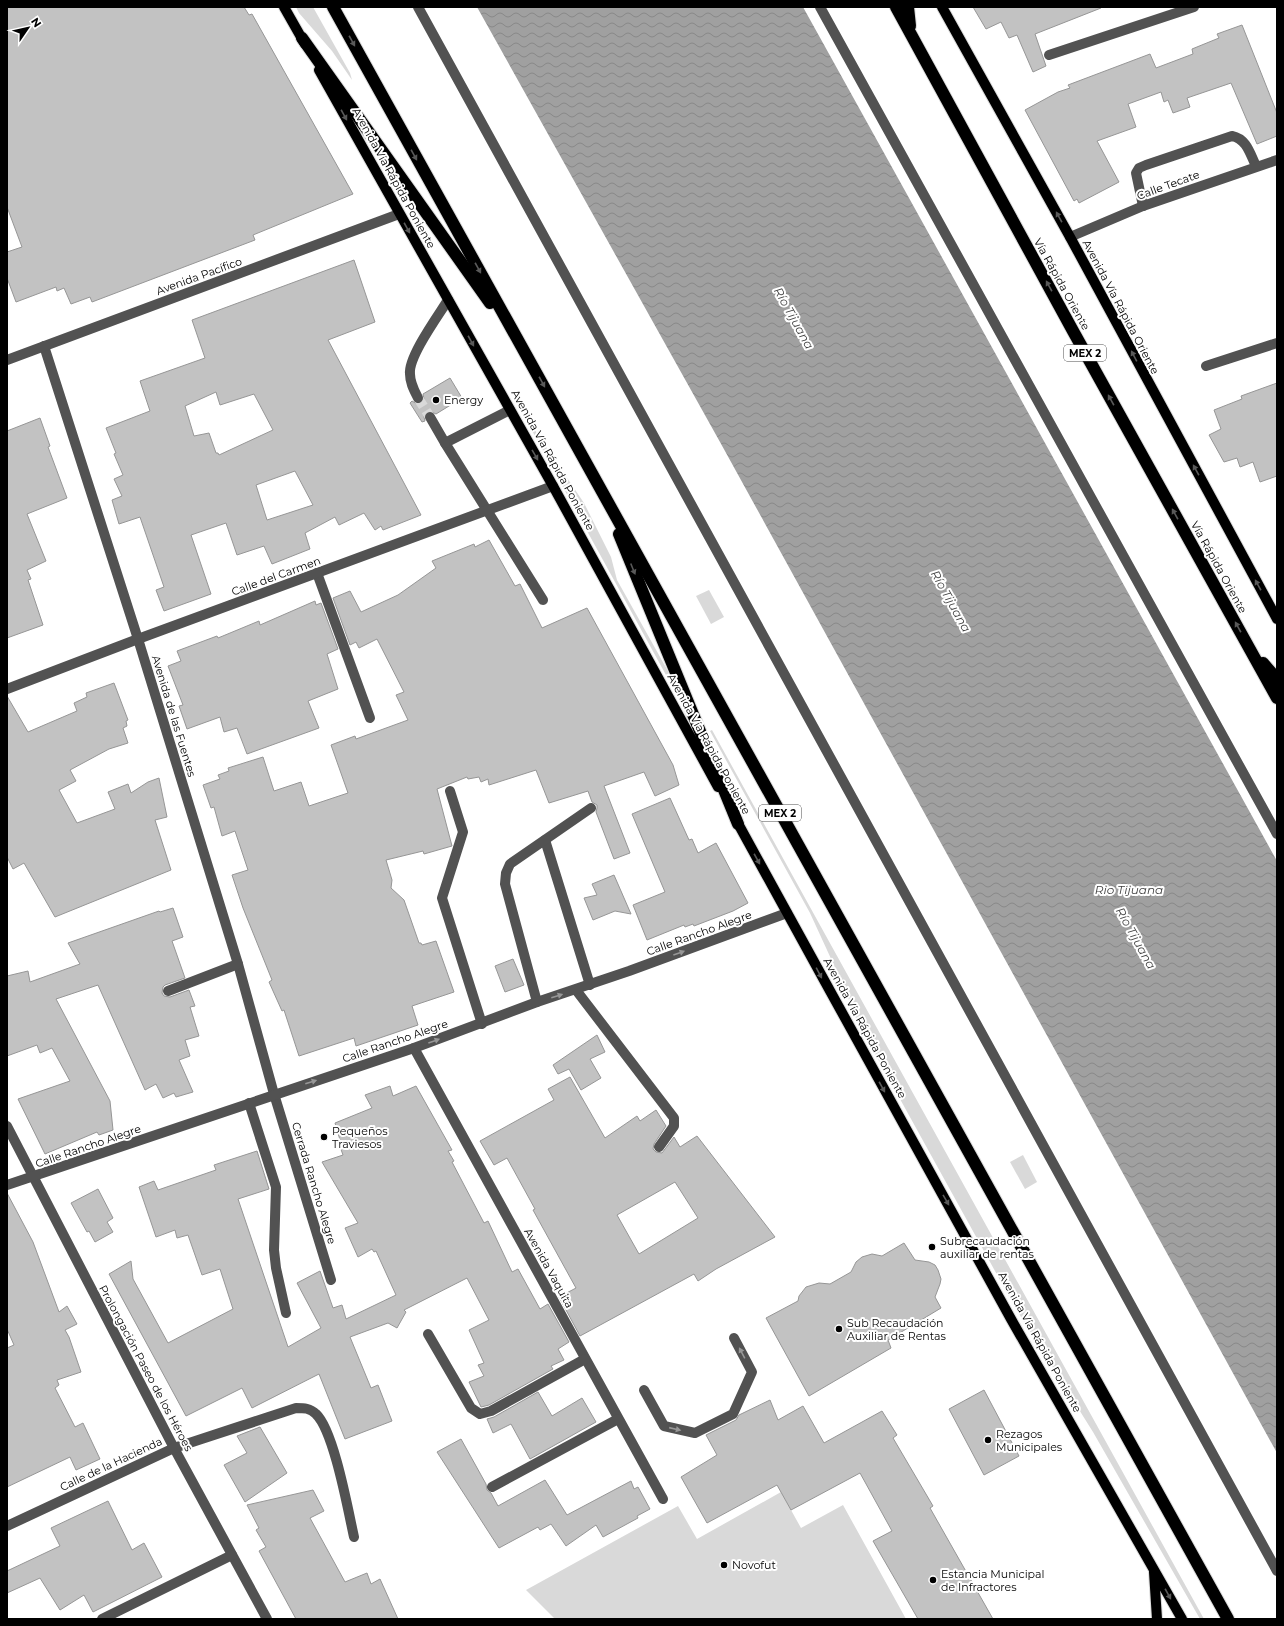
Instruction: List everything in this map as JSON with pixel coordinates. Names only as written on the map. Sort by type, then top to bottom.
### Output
[{"type":"highway","name":"MEX 2","points":[[333,7],[1228,1619]]},
{"type":"highway","name":"Vía Rápida Oriente","points":[[896,7],[1077,338],[1277,698]]},
{"type":"highway","points":[[908,7],[910,31]]},
{"type":"highway","points":[[302,38],[527,355]]},
{"type":"highway","points":[[597,481],[738,824]]},
{"type":"highway","points":[[1247,645],[1277,678]]},
{"type":"main road","name":"Avenida Vía Rápida Poniente","points":[[284,7],[553,486],[848,1026],[970,1242],[1017,1329],[1182,1619]]},
{"type":"main road","name":"Avenida Vía Rápida Oriente","points":[[942,7],[1070,237],[1277,619]]},
{"type":"main road","points":[[1154,1570],[1157,1619]]},
{"type":"street","points":[[418,7],[1277,1571]]},
{"type":"street","points":[[820,7],[1277,834]]},
{"type":"street","points":[[1049,55],[1194,7]]},
{"type":"street","points":[[1143,206],[1136,173],[1139,168],[1146,165],[1232,136],[1239,137],[1244,142],[1256,166]]},
{"type":"street","name":"Calle Tecate","points":[[1070,237],[1143,206],[1277,160]]},
{"type":"street","name":"Avenida Pacífico","points":[[7,360],[399,214]]},
{"type":"street","points":[[418,398],[411,384],[409,373],[413,358],[448,300]]},
{"type":"street","points":[[1206,366],[1277,342]]},
{"type":"street","name":"Avenida de las Fuentes","points":[[44,346],[138,639],[238,964],[274,1094]]},
{"type":"street","points":[[445,443],[510,410]]},
{"type":"street","points":[[430,417],[543,600]]},
{"type":"street","name":"Calle del Carmen","points":[[7,689],[138,639],[553,486]]},
{"type":"street","points":[[318,573],[370,718]]},
{"type":"street","points":[[450,790],[463,832],[442,898],[482,1024]]},
{"type":"street","points":[[537,1002],[505,884],[506,873],[510,864],[591,808]]},
{"type":"street","points":[[545,840],[590,985]]},
{"type":"street","name":"Calle Rancho Alegre","points":[[7,1185],[414,1048],[482,1024],[537,1002],[576,990],[787,914]]},
{"type":"street","points":[[168,991],[238,964]]},
{"type":"street","points":[[576,990],[674,1118],[674,1126],[659,1147]]},
{"type":"street","name":"Avenida Vaquita","points":[[414,1048],[663,1499]]},
{"type":"street","name":"Cerrada Rancho Alegre","points":[[274,1094],[331,1280]]},
{"type":"street","points":[[249,1103],[276,1187],[274,1250],[276,1268],[286,1312]]},
{"type":"street","name":"Prolongación Paseo de los Héroes","points":[[7,1126],[174,1448],[267,1619]]},
{"type":"street","points":[[428,1334],[472,1408],[480,1414],[491,1411],[585,1360]]},
{"type":"street","points":[[644,1390],[664,1426],[695,1433],[733,1414],[752,1372],[734,1338]]},
{"type":"street","name":"Calle de la Hacienda","points":[[7,1526],[174,1448],[296,1408],[307,1408],[316,1414],[323,1424],[333,1448],[354,1537]]},
{"type":"street","points":[[492,1488],[618,1419]]},
{"type":"street","points":[[102,1619],[232,1555]]},
{"type":"shaded area","points":[[296,7],[313,7],[350,73],[352,80],[332,51],[299,13]]},
{"type":"shaded area","points":[[518,405],[584,503],[611,557],[617,580],[669,673],[666,675]]},
{"type":"shaded area","points":[[709,590],[724,617],[711,624],[696,596]]},
{"type":"shaded area","points":[[712,730],[1204,1619],[1200,1619],[1093,1432],[1016,1309],[857,1021],[844,987],[810,913],[710,731]]},
{"type":"shaded area","points":[[1023,1155],[1037,1182],[1025,1189],[1010,1162]]},
{"type":"shaded area","name":"Novofut","points":[[781,1492],[801,1528],[843,1505],[906,1619],[555,1619],[526,1590],[678,1506],[697,1539]]},
{"type":"water","name":"Rio Tijuana","points":[[477,7],[803,7],[1277,861],[1277,1453],[720,442]]},
{"type":"building","points":[[7,7],[244,7],[249,15],[252,14],[353,194],[253,235],[255,240],[92,302],[90,297],[71,304],[64,288],[57,291],[56,287],[16,302],[7,278],[7,252],[22,247],[7,207]]},
{"type":"building","points":[[973,7],[1101,8],[1035,34],[1046,66],[1033,72],[1017,35],[1009,38],[1001,22],[986,29]]},
{"type":"building","points":[[1242,25],[1277,113],[1277,136],[1257,144],[1231,83],[1187,98],[1190,107],[1173,113],[1168,100],[1164,102],[1161,92],[1128,104],[1136,127],[1097,141],[1119,182],[1079,203],[1077,199],[1074,201],[1025,110],[1058,92],[1070,88],[1068,85],[1150,54],[1156,68],[1193,54],[1192,49],[1219,38],[1217,34]]},
{"type":"building","points":[[354,260],[375,322],[328,340],[421,515],[383,530],[381,526],[375,530],[364,513],[339,525],[335,517],[305,533],[310,549],[272,564],[264,546],[237,555],[226,523],[191,535],[211,594],[164,611],[156,590],[164,587],[140,517],[119,524],[112,500],[122,496],[114,479],[123,475],[114,454],[116,453],[106,428],[150,411],[140,381],[205,358],[192,320]],"holes":[[[216,392],[220,405],[254,394],[273,430],[219,455],[216,453],[209,433],[194,436],[185,406]],[[295,471],[313,505],[267,520],[256,485]]]},
{"type":"building","name":"Energy","points":[[450,378],[462,398],[436,414],[430,411],[426,412],[424,417],[425,421],[422,422],[410,403],[412,401],[417,404],[421,404],[424,399],[423,394]]},
{"type":"building","points":[[1277,383],[1277,476],[1260,482],[1253,462],[1240,467],[1237,458],[1224,462],[1209,435],[1221,429],[1214,410],[1242,399],[1241,396]]},
{"type":"building","points":[[40,418],[50,446],[48,447],[67,498],[27,514],[46,561],[27,570],[31,579],[28,580],[43,625],[7,638],[7,431]]},
{"type":"building","points":[[489,540],[515,586],[520,584],[542,628],[587,608],[673,765],[679,785],[655,796],[644,772],[604,786],[630,853],[614,859],[596,812],[597,805],[592,802],[588,791],[549,803],[536,770],[489,785],[488,779],[481,782],[479,777],[468,779],[467,777],[437,789],[452,846],[424,854],[423,851],[386,860],[392,880],[391,888],[404,900],[419,943],[422,945],[436,941],[454,992],[412,1006],[418,1025],[356,1046],[354,1038],[299,1056],[284,1010],[282,1011],[269,982],[272,980],[243,908],[232,875],[248,870],[235,831],[222,836],[214,807],[211,808],[203,785],[220,779],[218,775],[229,771],[228,768],[263,757],[274,791],[301,782],[309,806],[348,793],[331,745],[355,736],[356,739],[408,720],[396,695],[404,692],[377,639],[359,648],[356,642],[350,645],[333,598],[350,591],[361,612],[398,595],[436,568],[432,561],[474,544],[475,547]]},
{"type":"building","points":[[315,601],[316,605],[321,603],[338,649],[327,654],[338,689],[308,701],[319,728],[247,754],[237,728],[224,732],[220,717],[187,729],[179,706],[183,705],[168,666],[181,661],[177,651],[217,636],[218,638],[259,621],[260,625]]},
{"type":"building","points":[[114,683],[128,720],[126,721],[127,726],[123,728],[128,743],[109,749],[70,770],[76,781],[59,790],[77,823],[115,809],[108,792],[128,784],[131,793],[148,782],[159,778],[167,817],[155,820],[171,870],[55,917],[24,863],[13,869],[7,857],[7,696],[28,732],[77,711],[74,703],[87,697],[86,693]]},
{"type":"building","points":[[670,798],[689,840],[692,839],[698,853],[716,843],[748,903],[733,911],[694,926],[693,924],[685,927],[684,925],[647,940],[633,905],[665,892],[632,814]]},
{"type":"building","points":[[614,875],[631,914],[615,911],[593,920],[584,898],[597,895],[592,884]]},
{"type":"building","points":[[173,908],[183,937],[172,941],[185,978],[165,985],[162,993],[164,996],[170,997],[189,990],[195,1006],[190,1007],[199,1036],[185,1040],[190,1056],[179,1060],[193,1092],[176,1097],[174,1093],[163,1098],[156,1084],[145,1090],[98,985],[56,999],[110,1101],[113,1130],[99,1135],[97,1132],[45,1154],[18,1099],[70,1081],[52,1048],[40,1053],[37,1045],[7,1056],[7,976],[28,971],[30,982],[80,964],[68,943],[159,911]]},
{"type":"building","points":[[513,959],[524,985],[505,992],[495,966]]},
{"type":"building","points":[[597,1035],[605,1052],[590,1059],[601,1078],[581,1090],[569,1069],[558,1074],[553,1065]]},
{"type":"building","points":[[570,1077],[605,1138],[637,1116],[640,1121],[656,1110],[666,1126],[654,1144],[653,1149],[656,1152],[662,1153],[674,1137],[680,1147],[697,1136],[775,1237],[716,1269],[698,1281],[694,1274],[580,1336],[559,1297],[576,1288],[533,1210],[535,1209],[507,1158],[494,1165],[480,1141],[554,1100],[548,1089]],"holes":[[[675,1182],[698,1218],[639,1254],[617,1215]]]},
{"type":"building","points":[[390,1086],[393,1096],[416,1086],[452,1150],[448,1151],[454,1161],[452,1162],[484,1223],[488,1221],[512,1272],[518,1269],[540,1309],[548,1304],[569,1342],[558,1349],[564,1360],[551,1366],[553,1369],[489,1405],[481,1407],[469,1382],[484,1376],[478,1365],[484,1363],[469,1330],[489,1320],[467,1278],[404,1310],[406,1312],[397,1328],[388,1323],[350,1337],[371,1388],[378,1385],[392,1421],[345,1439],[319,1374],[252,1408],[242,1388],[186,1416],[109,1274],[131,1261],[133,1279],[168,1343],[233,1309],[220,1269],[202,1275],[188,1235],[177,1238],[175,1230],[156,1237],[139,1187],[154,1181],[158,1190],[216,1170],[214,1165],[257,1151],[269,1189],[238,1199],[288,1347],[321,1328],[297,1283],[320,1271],[333,1308],[342,1305],[346,1319],[396,1295],[376,1251],[374,1252],[372,1249],[358,1257],[345,1228],[358,1223],[322,1162],[343,1155],[338,1141],[340,1140],[335,1123],[372,1108],[365,1095]]},
{"type":"building","points":[[98,1189],[113,1218],[107,1222],[113,1232],[95,1242],[89,1231],[87,1232],[71,1203]]},
{"type":"building","points":[[7,1193],[33,1242],[59,1312],[67,1306],[77,1324],[65,1330],[69,1337],[81,1372],[57,1380],[59,1385],[55,1388],[75,1427],[83,1423],[100,1459],[76,1470],[70,1457],[7,1487],[7,1348],[14,1345],[7,1329]]},
{"type":"building","name":"Sub Recaudación Auxiliar de Rentas","points":[[904,1243],[915,1260],[929,1262],[935,1265],[938,1270],[941,1279],[935,1297],[941,1308],[888,1340],[891,1348],[809,1396],[766,1318],[798,1301],[799,1296],[806,1287],[819,1283],[830,1284],[851,1272],[856,1262],[862,1257],[872,1254],[882,1256]]},
{"type":"building","name":"Rezagos Municipales","points":[[984,1390],[1019,1456],[984,1475],[949,1409]]},
{"type":"building","points":[[538,1392],[552,1416],[582,1398],[596,1422],[530,1459],[511,1424],[493,1433],[487,1419],[494,1417]]},
{"type":"building","points":[[770,1400],[778,1420],[803,1406],[824,1443],[882,1411],[897,1435],[893,1438],[933,1506],[930,1508],[993,1619],[918,1619],[873,1541],[892,1531],[860,1473],[791,1510],[777,1485],[707,1523],[681,1477],[717,1455],[706,1435],[736,1420],[739,1415]]},
{"type":"building","points":[[260,1427],[287,1473],[245,1502],[224,1465],[247,1453],[237,1436]]},
{"type":"building","points":[[461,1439],[486,1484],[487,1490],[491,1493],[498,1506],[545,1480],[567,1515],[631,1481],[634,1489],[638,1487],[650,1509],[637,1516],[638,1518],[603,1537],[596,1525],[566,1546],[551,1524],[540,1530],[538,1527],[499,1548],[437,1452]]},
{"type":"building","points":[[313,1490],[324,1511],[310,1518],[345,1582],[367,1573],[371,1584],[380,1579],[398,1619],[296,1619],[259,1551],[266,1547],[256,1530],[259,1528],[247,1505]]},
{"type":"building","points":[[108,1501],[132,1550],[144,1543],[162,1577],[93,1612],[84,1595],[60,1610],[40,1578],[7,1593],[7,1571],[60,1546],[51,1528]]},
{"type":"tunnel","points":[[418,398],[430,417]]},
{"type":"place","name":"Energy","points":[[436,400]]},
{"type":"place","name":"Pequeños Traviesos","points":[[324,1137]]},
{"type":"place","name":"Subrecaudación auxiliar de rentas","points":[[932,1247]]},
{"type":"place","name":"Sub Recaudación Auxiliar de Rentas","points":[[839,1329]]},
{"type":"place","name":"Rezagos Municipales","points":[[988,1440]]},
{"type":"place","name":"Novofut","points":[[724,1565]]},
{"type":"place","name":"Estancia Municipal de Infractores","points":[[933,1580]]},
{"type":"water label","name":"Río Tijuana","points":[[794,318]]},
{"type":"water label","name":"Río Tijuana","points":[[951,601]]},
{"type":"water label","name":"Río Tijuana","points":[[1136,938]]}]
